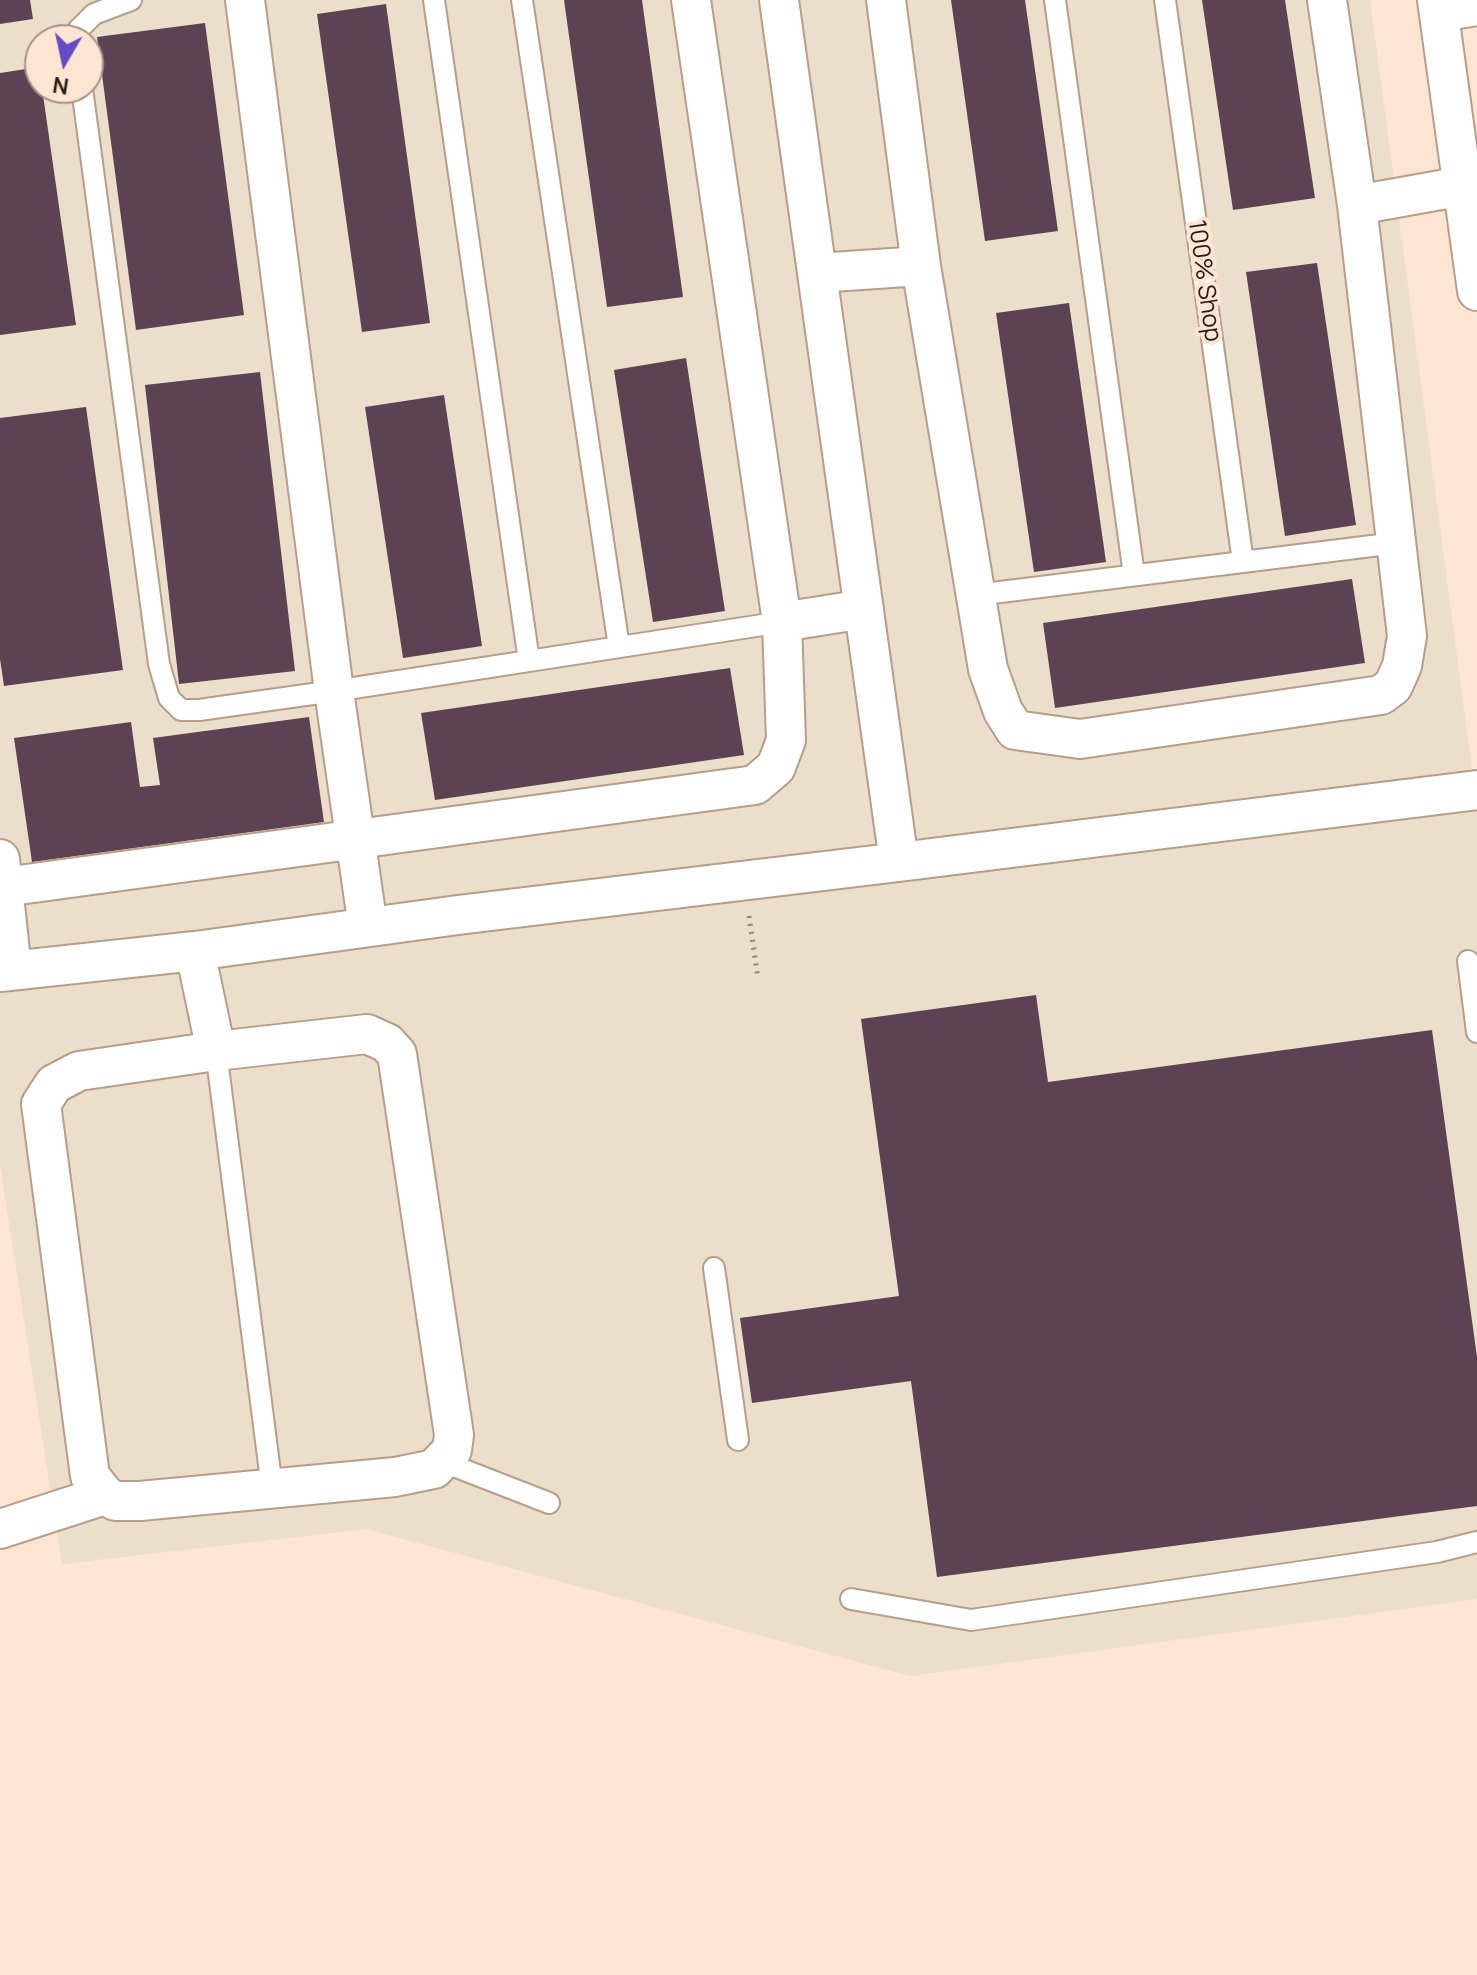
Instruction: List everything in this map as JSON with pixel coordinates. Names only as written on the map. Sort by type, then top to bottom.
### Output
[{"type":"street","points":[[245,0],[334,691],[368,927]]},
{"type":"street","points":[[691,0],[782,622],[786,740],[776,767],[755,785],[355,838],[2,873],[6,971],[195,951],[1477,790]]},
{"type":"street","points":[[779,0],[899,862]]},
{"type":"street","points":[[886,0],[921,266],[988,669],[1003,711],[1015,730],[1080,739],[1381,695],[1393,686],[1402,666],[1407,636],[1357,205],[1327,0]]},
{"type":"street","points":[[1477,6],[1438,6],[1477,291]]},
{"type":"street","points":[[1357,205],[1463,186]]},
{"type":"street","points":[[817,273],[921,266]]},
{"type":"street","points":[[782,622],[864,609]]},
{"type":"street","points":[[195,951],[216,1051]]},
{"type":"street","points":[[367,1034],[387,1043],[397,1054],[454,1435],[452,1450],[434,1469],[395,1477],[140,1501],[115,1501],[105,1495],[90,1476],[41,1104],[54,1084],[79,1071],[216,1051],[367,1034]]},
{"type":"street","points":[[0,1529],[105,1495]]},
{"type":"lane","points":[[84,24],[94,14],[131,0]]},
{"type":"lane","points":[[434,0],[529,661]]},
{"type":"lane","points":[[522,0],[619,647]]},
{"type":"lane","points":[[1055,0],[1134,575]]},
{"type":"lane","name":"100% Shop","points":[[1165,0],[1243,562]]},
{"type":"lane","points":[[84,104],[159,664],[169,698],[181,710],[334,691],[782,622]]},
{"type":"lane","points":[[976,595],[1396,543]]},
{"type":"lane","points":[[1468,961],[1477,1032]]},
{"type":"lane","points":[[216,1051],[272,1488]]},
{"type":"lane","points":[[714,1268],[738,1440]]},
{"type":"lane","points":[[441,1461],[549,1503]]},
{"type":"lane","points":[[851,1599],[971,1620],[1437,1552],[1477,1542]]},
{"type":"path","points":[[744,880],[758,979]]},
{"type":"shaded area","points":[[0,0],[1370,0],[1477,807],[1477,1599],[910,1676],[366,1529],[62,1564],[0,1165]]},
{"type":"building","points":[[0,0],[30,0],[33,19],[0,24]]},
{"type":"building","points":[[564,0],[642,0],[683,297],[607,307]]},
{"type":"building","points":[[951,0],[1025,0],[1058,231],[985,241]]},
{"type":"building","points":[[1202,0],[1285,0],[1315,198],[1233,210]]},
{"type":"building","points":[[386,4],[430,323],[362,332],[317,14]]},
{"type":"building","points":[[205,23],[244,315],[136,330],[104,90],[104,36]]},
{"type":"building","points":[[24,69],[24,104],[44,104],[76,325],[0,335],[0,73]]},
{"type":"building","points":[[1317,263],[1356,525],[1285,536],[1246,272]]},
{"type":"building","points":[[1069,303],[1106,562],[1034,572],[996,313]]},
{"type":"building","points":[[686,358],[725,611],[653,622],[614,370]]},
{"type":"building","points":[[260,372],[295,671],[179,684],[145,385]]},
{"type":"building","points":[[444,395],[482,646],[403,658],[365,407]]},
{"type":"building","points":[[86,407],[123,670],[4,686],[0,659],[0,418]]},
{"type":"building","points":[[1352,579],[1365,663],[1055,708],[1043,623]]},
{"type":"building","points":[[730,668],[744,755],[435,800],[421,713]]},
{"type":"building","points":[[309,717],[324,822],[32,862],[14,738],[131,722],[140,787],[160,785],[153,738]]},
{"type":"building","points":[[1036,995],[1048,1082],[1432,1030],[1477,1357],[1477,1506],[937,1577],[911,1381],[752,1403],[740,1318],[899,1296],[861,1019]]}]
